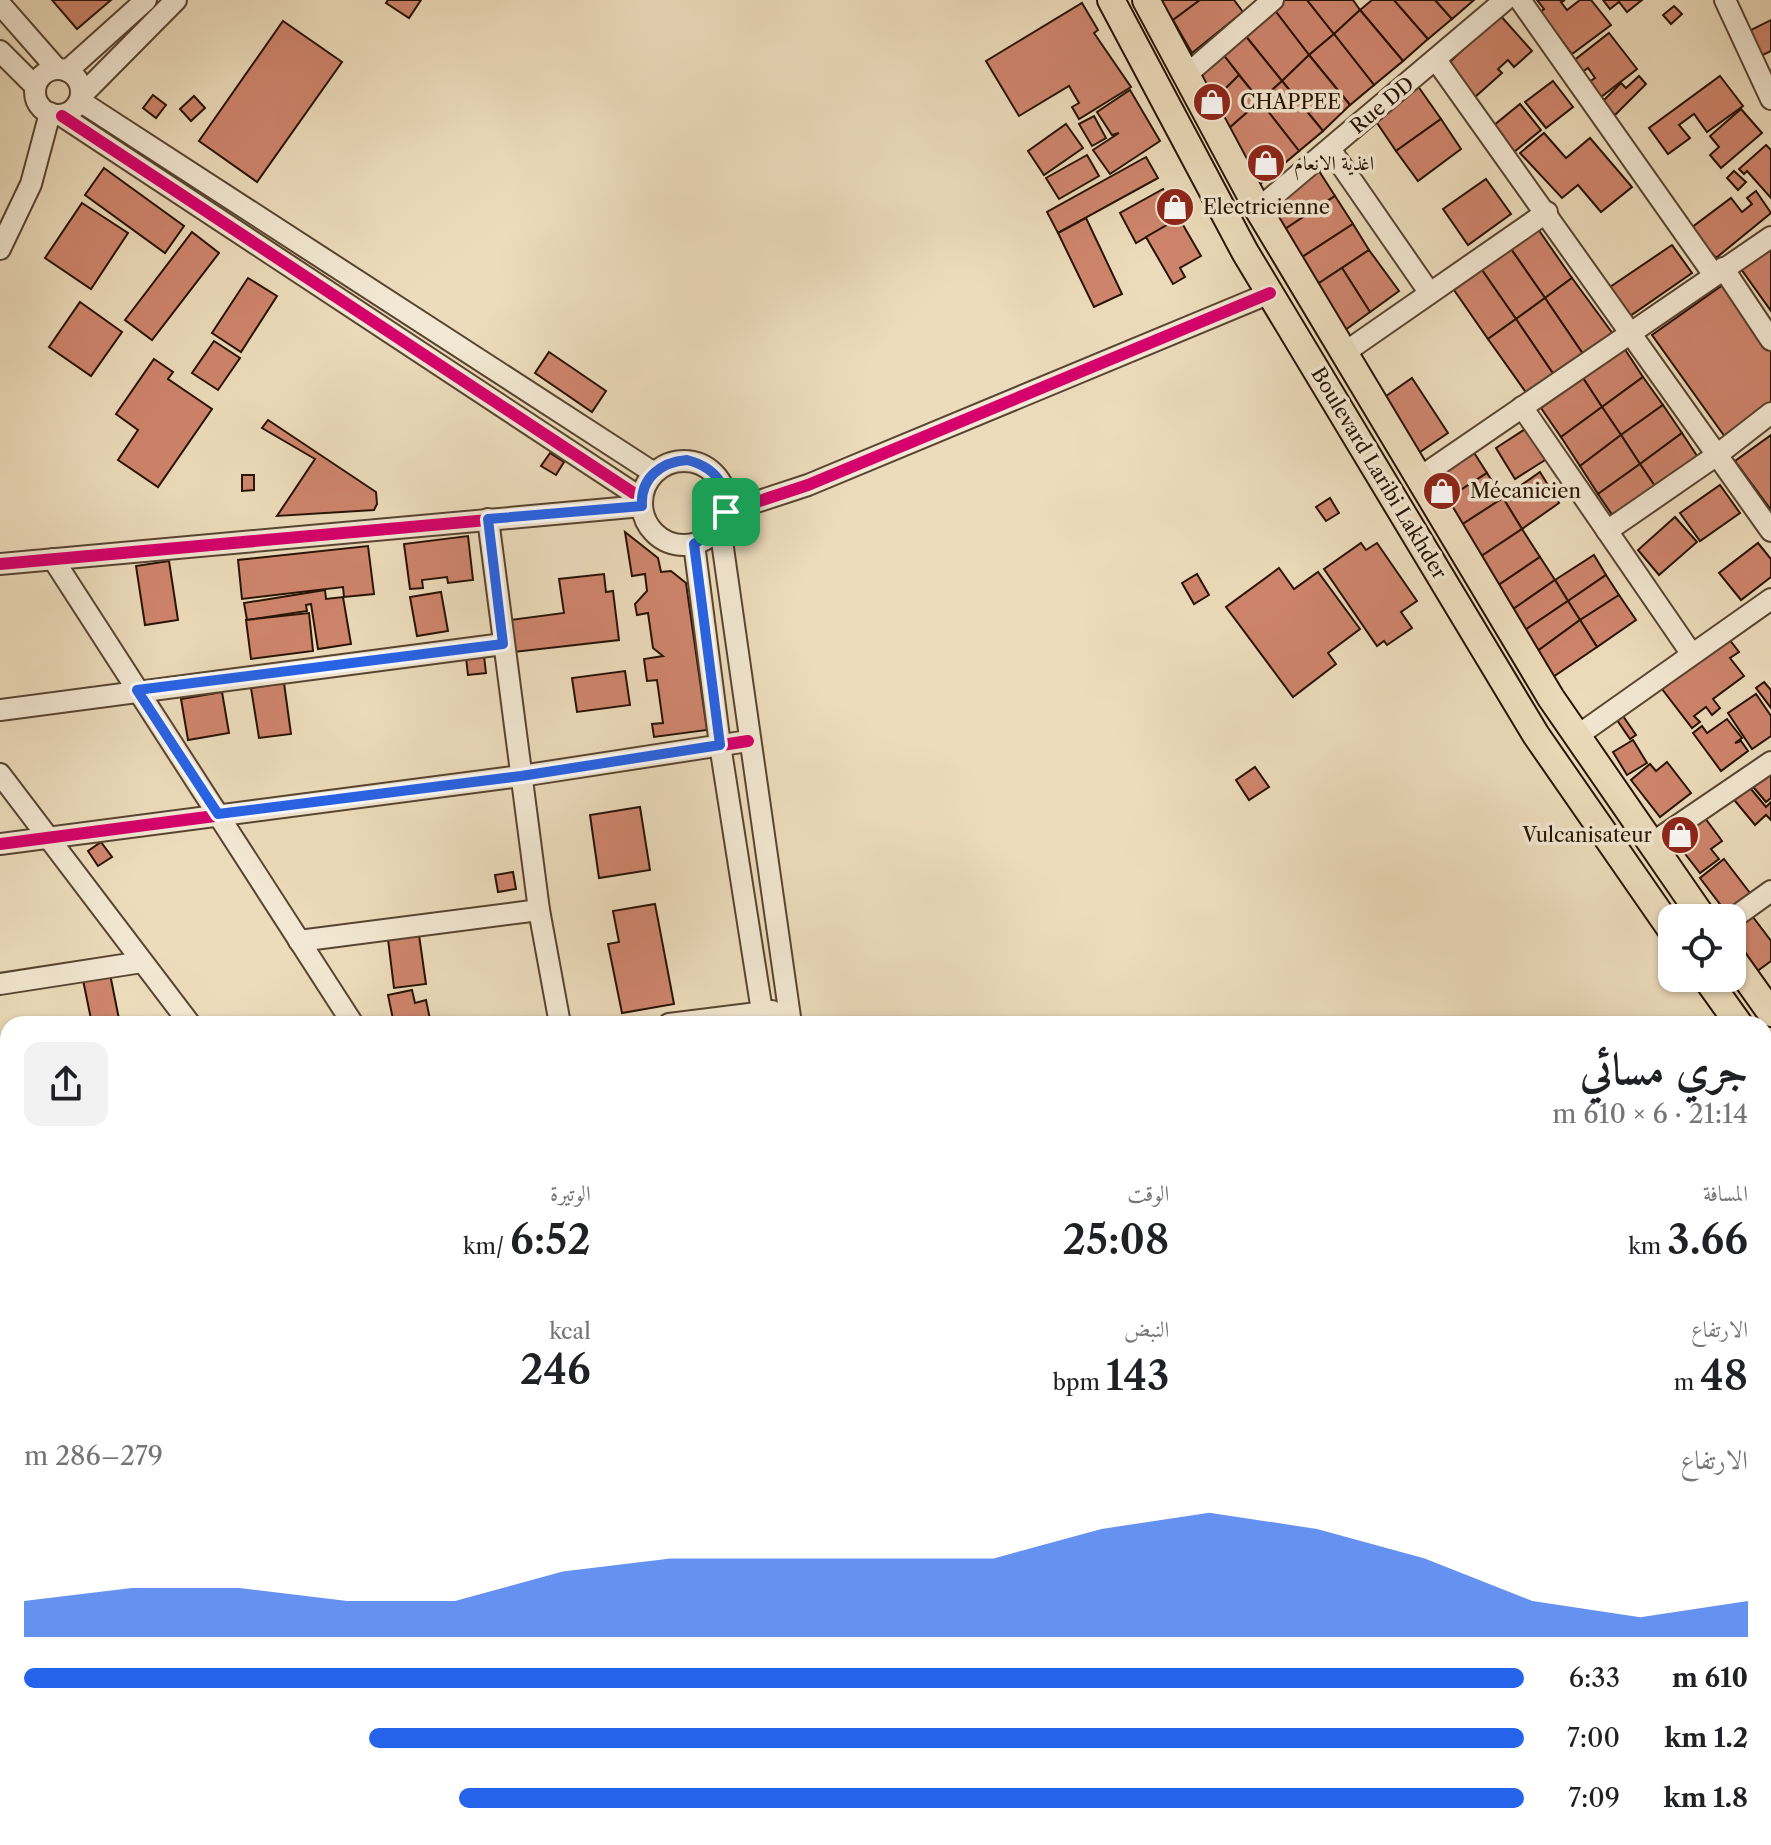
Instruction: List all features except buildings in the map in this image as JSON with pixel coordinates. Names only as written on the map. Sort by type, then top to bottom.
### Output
[{"type":"main road","name":"Boulevard Laribi Lakhder","points":[[1111,0],[1270,293],[1536,735],[1658,911]]},
{"type":"main road","name":"Boulevard Laribi Lakhder","points":[[1146,0],[1258,209],[1419,478],[1577,736],[1693,904]]},
{"type":"main road","points":[[1232,226],[1258,209]]},
{"type":"main road","points":[[1746,978],[1771,1013]]},
{"type":"main road","points":[[1716,992],[1733,1016]]},
{"type":"street","points":[[35,86],[48,72],[62,70],[85,56],[146,0]]},
{"type":"street","points":[[0,249],[31,184],[56,114],[81,98],[176,0]]},
{"type":"street","points":[[1185,76],[1273,0]]},
{"type":"street","name":"Rue DD","points":[[1258,209],[1505,0]]},
{"type":"street","points":[[1520,0],[1771,340]]},
{"type":"street","points":[[1725,0],[1771,99]]},
{"type":"street","points":[[0,4],[62,70],[75,76],[81,98],[654,473]]},
{"type":"street","points":[[0,51],[35,86],[36,98],[56,114],[642,502],[651,529],[660,537],[682,545],[694,544],[723,520],[1270,293]]},
{"type":"street","points":[[85,56],[105,75]]},
{"type":"street","points":[[1436,60],[1771,531]]},
{"type":"street","points":[[1330,149],[1429,292]]},
{"type":"street","points":[[1344,353],[1547,212]]},
{"type":"street","points":[[1419,478],[1771,237]]},
{"type":"street","points":[[1522,407],[1691,653]]},
{"type":"street","points":[[1607,531],[1717,455],[1771,413]]},
{"type":"street","points":[[642,502],[654,473],[675,461],[687,460],[710,469],[724,488],[723,520],[748,741],[790,1016]]},
{"type":"street","points":[[0,564],[642,502]]},
{"type":"street","points":[[488,519],[539,910],[559,1016]]},
{"type":"street","points":[[694,544],[720,745],[763,1016]]},
{"type":"street","points":[[53,559],[348,1016]]},
{"type":"street","points":[[1577,736],[1771,599]]},
{"type":"street","points":[[0,710],[503,644]]},
{"type":"street","points":[[0,844],[521,776],[748,741]]},
{"type":"street","points":[[1652,843],[1771,762]]},
{"type":"street","points":[[0,774],[184,1016]]},
{"type":"street","points":[[1746,909],[1771,891]]},
{"type":"street","points":[[299,941],[539,910]]},
{"type":"street","points":[[0,984],[142,962]]},
{"type":"cycle path","points":[[62,116],[641,498]]},
{"type":"cycle path","points":[[726,512],[808,485],[1270,293]]},
{"type":"cycle path","points":[[0,564],[642,506]]},
{"type":"cycle path","points":[[0,844],[521,776],[748,741]]},
{"type":"place","name":"CHAPPEE","points":[[1212,102]]},
{"type":"place","name":"اغذية الانعام","points":[[1266,163]]},
{"type":"place","name":"Electricienne","points":[[1175,207]]},
{"type":"place","name":"Mécanicien","points":[[1442,491]]},
{"type":"place","name":"Vulcanisateur","points":[[1680,835]]},
{"type":"route","points":[[687,460],[710,469],[724,488],[726,512],[720,527],[694,544],[720,745],[521,776],[218,814],[137,690],[503,644],[488,519],[642,506],[646,483],[664,465],[675,461],[687,460]]}]
